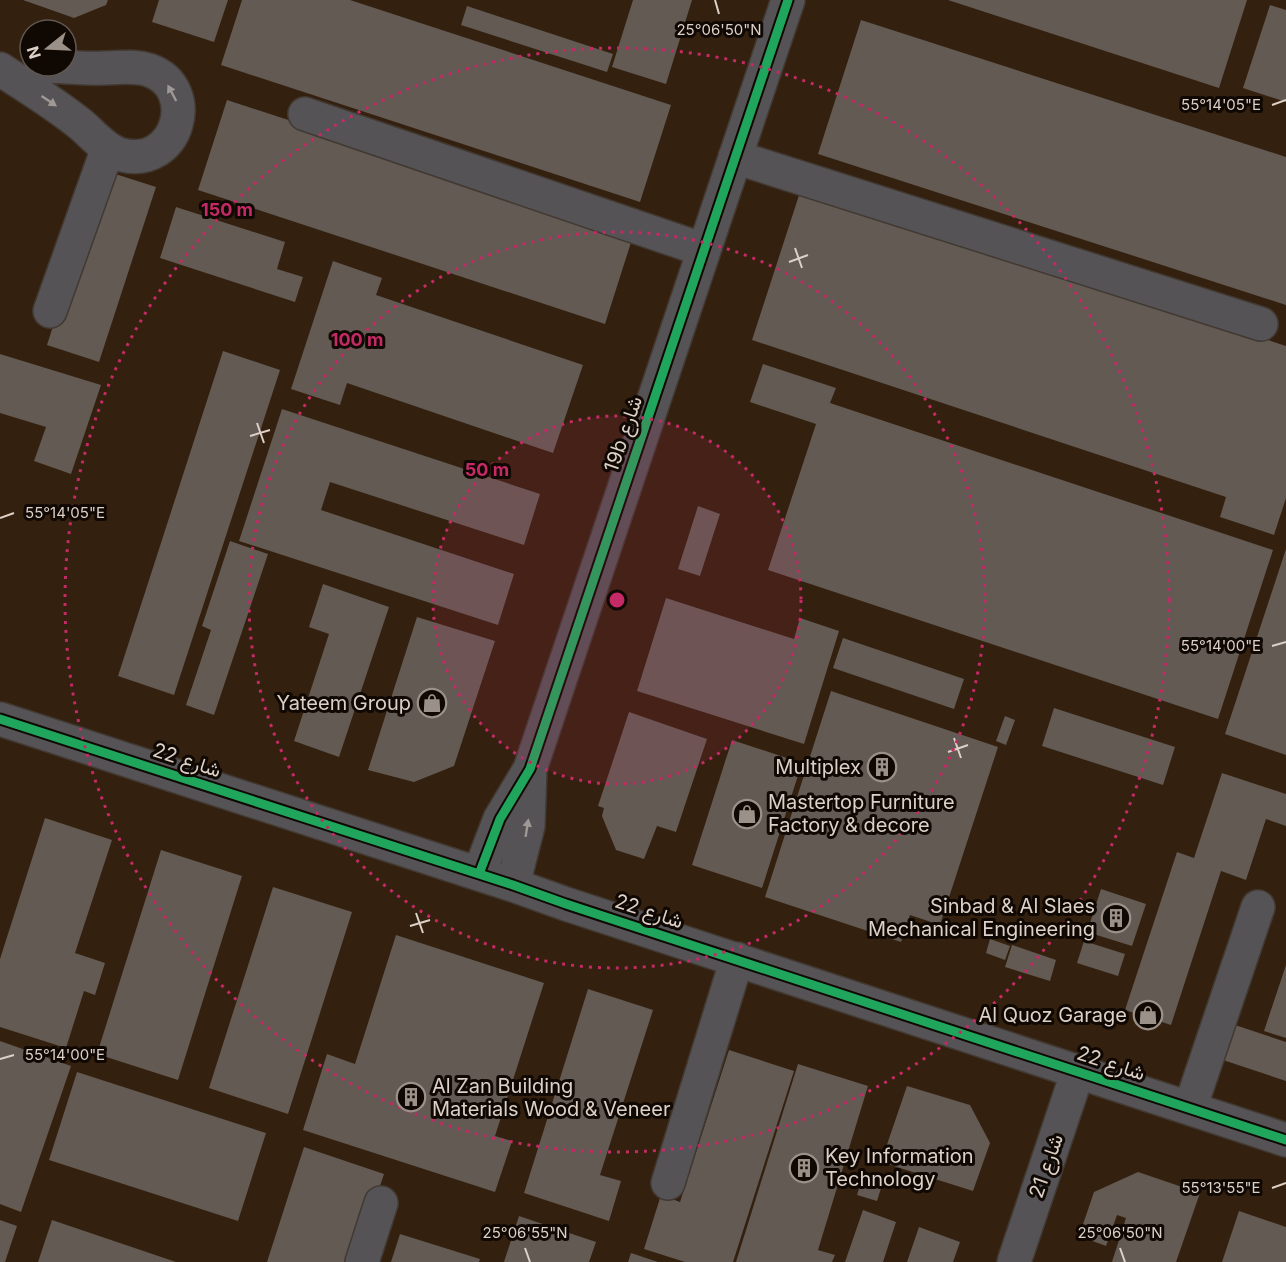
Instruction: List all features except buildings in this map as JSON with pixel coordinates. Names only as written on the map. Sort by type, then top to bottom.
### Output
[{"type":"street","name":"19b شارع","points":[[479,874],[500,819],[530,769],[788,0]]},
{"type":"street","points":[[0,63],[18,64]]},
{"type":"street","points":[[0,69],[79,123],[108,148],[120,155],[133,157],[147,155],[164,144],[176,128],[179,114],[177,100],[171,88],[151,70],[137,67],[78,67]]},
{"type":"street","points":[[304,114],[704,250]]},
{"type":"street","points":[[50,311],[108,148]]},
{"type":"street","points":[[735,157],[1261,324]]},
{"type":"street","name":"شارع 22","points":[[0,719],[513,885],[1286,1140]]},
{"type":"street","name":"19b شارع","points":[[513,885],[528,825],[530,769]]},
{"type":"street","points":[[1190,1108],[1258,907]]},
{"type":"street","points":[[668,1183],[737,959]]},
{"type":"street","name":"شارع 21","points":[[1014,1262],[1078,1071]]},
{"type":"street","points":[[362,1262],[381,1203]]},
{"type":"shaded area","points":[[0,0],[1286,0],[1286,1262],[0,1262]]},
{"type":"cycle path","points":[[479,874],[500,819],[530,769],[788,0]]},
{"type":"cycle path","points":[[0,719],[513,885],[1286,1140]]},
{"type":"place","name":"Yateem Group","points":[[432,703]]},
{"type":"place","name":"Multiplex","points":[[882,767]]},
{"type":"place","name":"Mastertop Furniture Factory & decore","points":[[747,814]]},
{"type":"place","name":"Sinbad & Al Slaes Mechanical Engineering","points":[[1116,918]]},
{"type":"place","name":"Al Quoz Garage","points":[[1148,1015]]},
{"type":"place","name":"Al Zan Building Materials Wood & Veneer","points":[[411,1097]]},
{"type":"place","name":"Key Information Technology","points":[[804,1168]]}]
